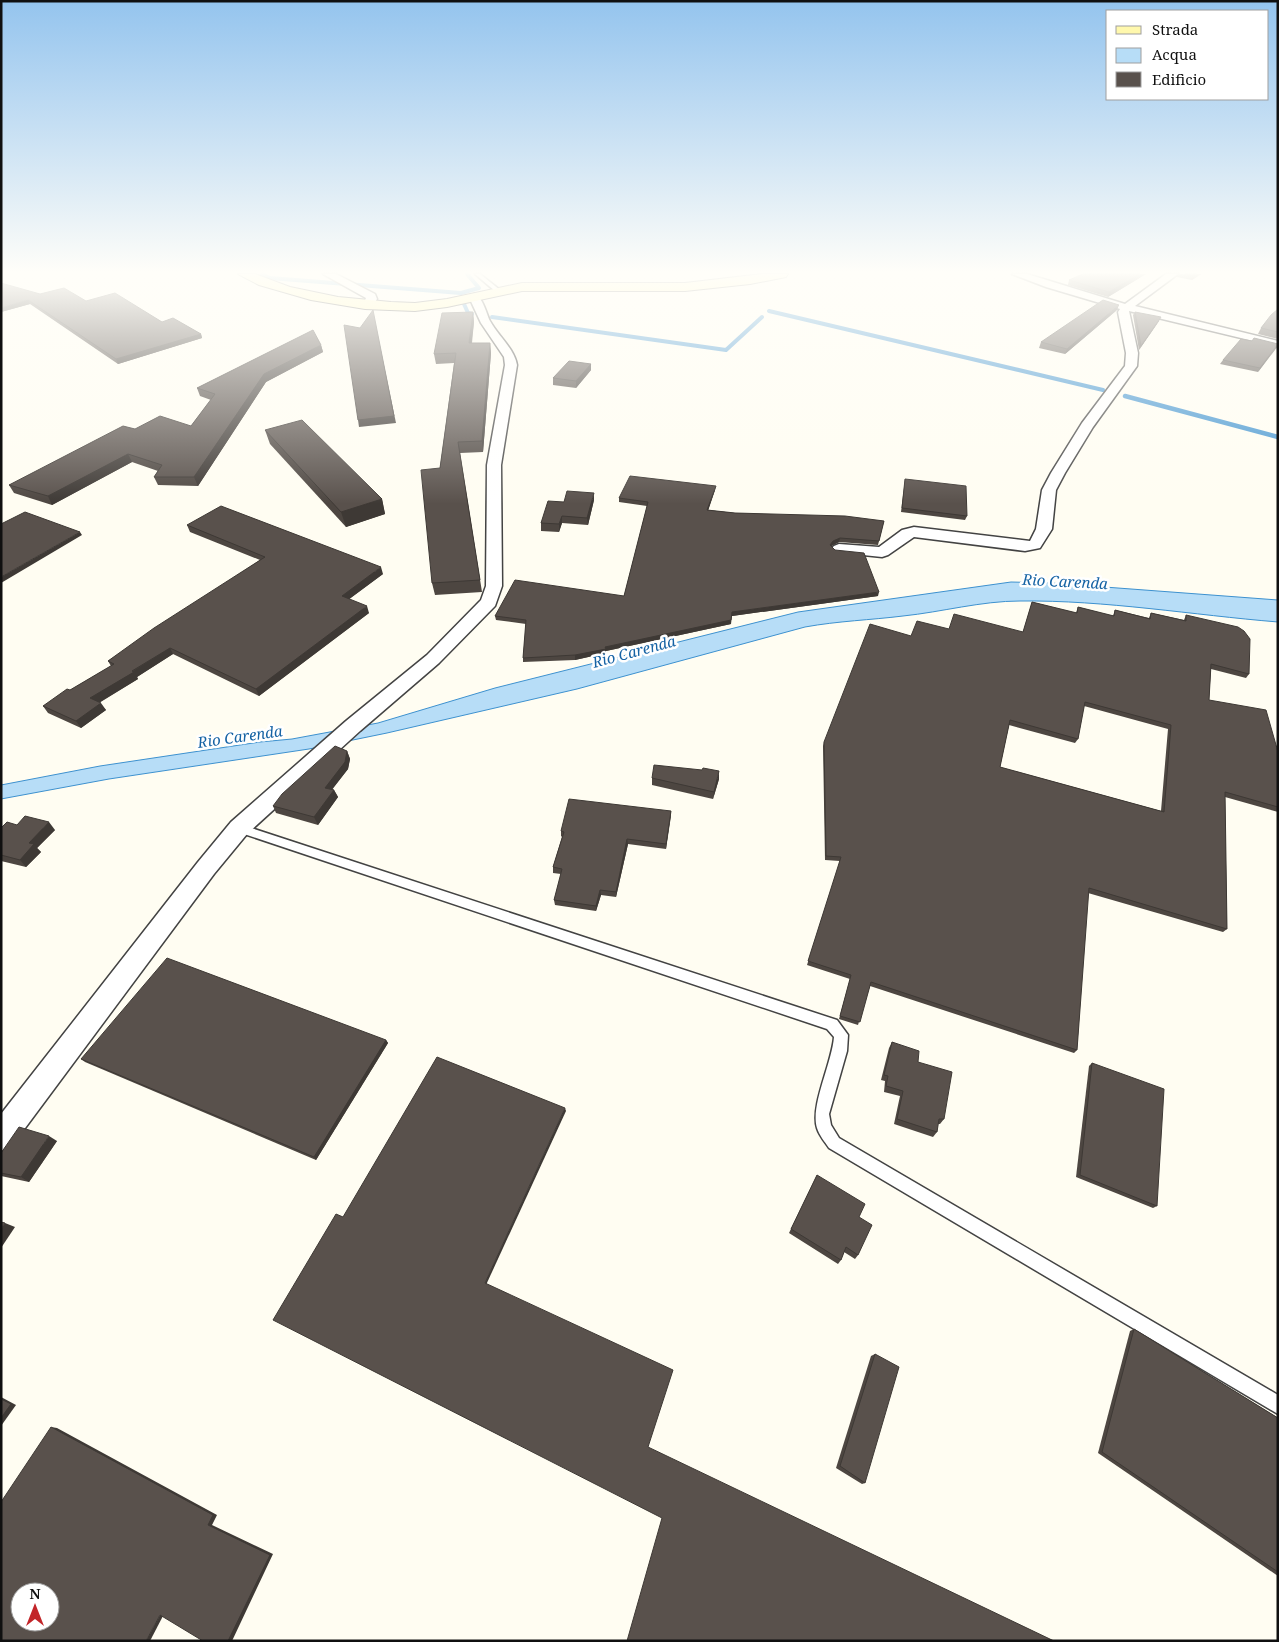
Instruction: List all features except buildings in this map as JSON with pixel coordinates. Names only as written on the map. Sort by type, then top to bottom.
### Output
[{"type":"street","points":[[1,1137],[200,876],[239,828],[433,659],[489,602],[494,586],[494,465],[511,364],[510,357],[506,351]]},
{"type":"street","points":[[839,549],[882,552],[907,533],[914,532],[1025,546],[1035,545],[1044,529],[1049,490],[1087,426],[1131,366],[1131,351]]},
{"type":"lane","points":[[239,828],[832,1024],[840,1035],[840,1051],[822,1114],[824,1127],[834,1143],[1278,1406]]},
{"type":"water","points":[[1011,582],[1051,583],[1278,600],[1278,622],[1117,605],[1052,601],[1005,601],[918,614],[817,625],[577,689],[387,733],[309,749],[109,779],[1,799],[1,785],[100,766],[292,739],[378,723],[495,688],[798,612]]},
{"type":"waterway","points":[[937,351],[1103,390]]},
{"type":"waterway","points":[[1125,396],[1278,437]]},
{"type":"water label","name":"Rio Carenda","points":[[1065,582]]},
{"type":"water label","name":"Rio Carenda","points":[[634,652]]},
{"type":"water label","name":"Rio Carenda","points":[[240,737]]}]
